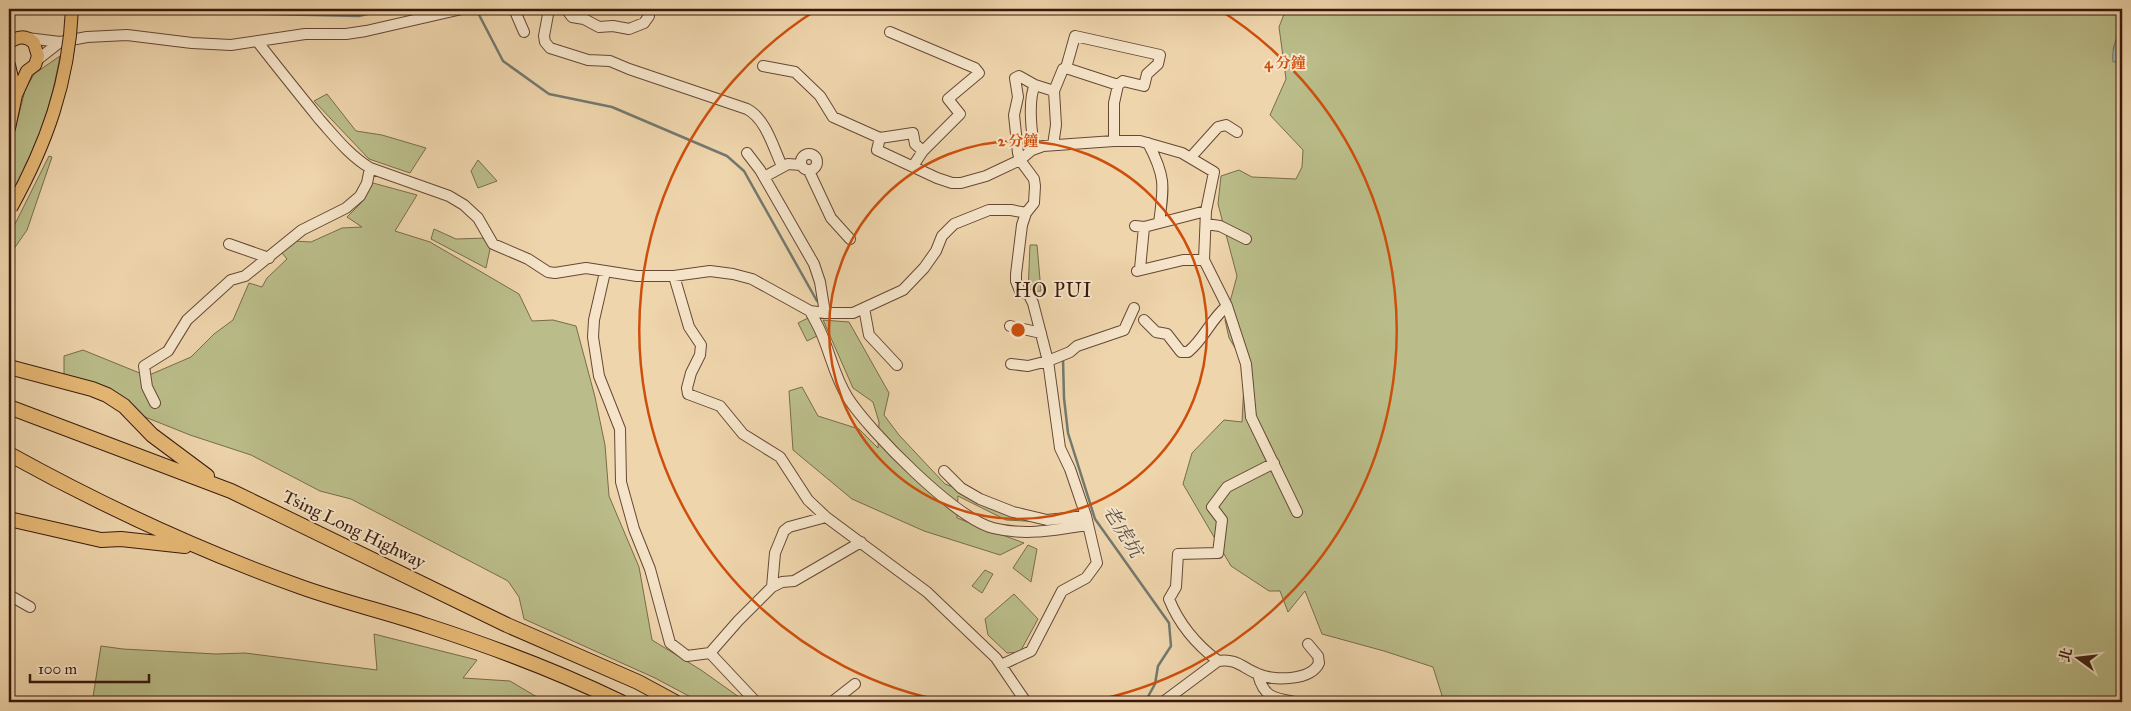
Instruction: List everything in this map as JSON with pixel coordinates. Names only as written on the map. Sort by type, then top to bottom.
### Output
[{"type":"highway","points":[[9,367],[92,389],[107,395],[124,406],[152,435],[221,486]]},
{"type":"highway","name":"Tsing Long Highway","points":[[9,407],[221,486],[507,625],[638,682],[675,702]]},
{"type":"highway","points":[[9,454],[85,495],[196,548],[303,588],[455,636],[561,675],[621,702]]},
{"type":"highway","points":[[9,519],[101,540],[121,539],[196,548]]},
{"type":"main road","points":[[9,203],[38,146],[50,108],[65,35],[67,9]]},
{"type":"main road","points":[[9,211],[27,179],[50,129],[66,59],[72,9]]},
{"type":"main road","points":[[9,42],[15,38],[26,38],[37,46],[34,64],[27,71],[16,95],[9,128]]},
{"type":"main road","points":[[9,65],[21,71],[34,64]]},
{"type":"main road","points":[[9,65],[16,95]]},
{"type":"street","points":[[26,38],[60,42],[87,37],[127,35],[214,44],[257,42],[305,34],[346,34],[366,31],[461,9]]},
{"type":"street","points":[[514,9],[524,32]]},
{"type":"street","points":[[549,9],[544,36],[545,42],[550,48],[588,60],[610,61],[753,112],[761,122],[782,166]]},
{"type":"street","points":[[566,9],[572,17],[584,20],[599,28],[613,26],[626,29],[644,23],[649,16],[649,9]]},
{"type":"street","points":[[890,32],[975,68],[979,73],[948,99],[960,114],[923,152],[914,166]]},
{"type":"street","points":[[1053,145],[1056,125],[1054,91],[1063,68],[1066,68],[1075,36],[1160,55],[1158,64],[1147,74],[1144,86],[1123,81],[1118,85],[1114,102],[1114,141]]},
{"type":"street","points":[[34,64],[60,42]]},
{"type":"street","points":[[257,42],[345,149],[370,168],[449,196],[464,205],[478,218],[493,244],[528,259],[548,272],[555,273],[586,268],[637,276],[674,276],[710,271],[742,276],[758,282],[810,312],[850,313],[897,293],[913,281],[934,254],[942,236],[951,226],[989,210],[1011,210],[1026,213]]},
{"type":"street","points":[[763,66],[795,72],[820,96],[833,117],[880,138],[913,132],[915,144],[923,152]]},
{"type":"street","points":[[1066,68],[1118,85]]},
{"type":"street","points":[[1001,665],[1031,652],[1062,591],[1086,578],[1097,563],[1070,469],[1060,448],[1048,361],[1032,298],[1020,291],[1016,281],[1022,225],[1026,213],[1034,203],[1035,182],[1020,160],[1014,115],[1018,97],[1015,78],[1016,76],[1022,77],[1035,85],[1054,91]]},
{"type":"street","points":[[1035,85],[1032,93],[1032,138],[1035,148]]},
{"type":"street","points":[[1191,157],[1218,127],[1226,125],[1237,132]]},
{"type":"street","points":[[880,138],[877,150],[946,182],[961,183],[986,176],[1020,160],[1035,148],[1114,141],[1148,143],[1191,157],[1214,172],[1206,211],[1204,260],[1227,306],[1246,364],[1252,416],[1296,512]]},
{"type":"street","points":[[1148,143],[1161,169],[1163,183],[1159,223]]},
{"type":"street","points":[[747,153],[764,177],[814,264],[820,282],[826,313]]},
{"type":"street","points":[[764,177],[788,164],[805,168],[831,218],[850,239]]},
{"type":"street","points":[[155,403],[147,387],[144,366],[168,351],[187,320],[231,280],[245,276],[302,230],[346,208],[360,196],[367,183],[370,168]]},
{"type":"street","points":[[1204,260],[1183,260],[1138,270],[1140,226],[1206,211]]},
{"type":"street","points":[[1206,224],[1220,226],[1246,239]]},
{"type":"street","points":[[229,244],[269,258]]},
{"type":"street","points":[[605,272],[594,320],[593,337],[599,376],[620,429],[621,482],[634,529],[650,569],[670,643],[687,656],[710,653],[738,621],[772,587],[782,582],[794,581],[861,542]]},
{"type":"street","points":[[674,276],[690,327],[701,345],[701,353],[691,373],[687,392],[720,406],[743,434],[782,459],[806,497],[826,516],[927,592],[996,658],[1026,702]]},
{"type":"street","points":[[1144,320],[1156,332],[1167,334],[1182,352],[1188,352],[1202,340],[1216,316],[1227,306]]},
{"type":"street","points":[[864,308],[869,335],[896,365]]},
{"type":"street","points":[[1011,364],[1028,366],[1048,361],[1070,352],[1077,346],[1124,330],[1134,308]]},
{"type":"street","points":[[810,312],[822,336],[833,369],[848,398],[878,435],[968,517],[991,527],[1018,532],[1038,532],[1086,520]]},
{"type":"street","points":[[1010,326],[1041,333]]},
{"type":"street","points":[[1218,661],[1186,629],[1168,599],[1176,586],[1178,554],[1218,553],[1222,520],[1212,507],[1227,487],[1274,464]]},
{"type":"street","points":[[944,471],[961,488],[980,499],[1013,512],[1047,520],[1086,520]]},
{"type":"street","points":[[772,587],[775,553],[784,532],[789,527],[826,516]]},
{"type":"street","points":[[9,595],[30,607]]},
{"type":"street","points":[[1163,702],[1218,661],[1228,659],[1237,662],[1258,675],[1275,678],[1294,677],[1305,674],[1315,668],[1318,662],[1318,656],[1308,644]]},
{"type":"street","points":[[710,653],[756,702]]},
{"type":"street","points":[[1258,675],[1262,687],[1268,694],[1295,702]]},
{"type":"street","points":[[832,702],[855,684]]},
{"type":"green space","points":[[1286,9],[2122,9],[2122,23],[2113,49],[2122,62],[2122,702],[1444,702],[1433,667],[1322,634],[1305,591],[1288,612],[1280,591],[1269,591],[1231,566],[1183,484],[1192,453],[1224,420],[1242,422],[1245,364],[1229,338],[1225,320],[1237,276],[1218,204],[1221,176],[1239,170],[1252,177],[1296,179],[1302,167],[1303,150],[1270,115],[1286,79],[1279,27]]},
{"type":"green space","points":[[60,56],[42,129],[9,200],[9,154],[25,90],[34,74]]},
{"type":"green space","points":[[327,94],[356,131],[382,135],[426,148],[410,173],[369,159],[314,101]]},
{"type":"green space","points":[[49,156],[52,157],[27,230],[9,256],[9,236]]},
{"type":"green space","points":[[478,160],[497,181],[478,188],[471,171]]},
{"type":"green space","points":[[373,183],[417,195],[395,231],[430,242],[519,294],[532,321],[553,320],[576,326],[595,397],[605,445],[609,496],[639,567],[652,640],[701,670],[746,702],[700,702],[655,678],[524,619],[519,597],[508,581],[351,499],[320,491],[251,455],[190,435],[140,415],[64,376],[64,356],[83,350],[147,376],[191,357],[214,334],[233,320],[249,283],[262,287],[267,278],[287,259],[282,253],[294,241],[311,242],[342,228],[362,227],[347,217],[362,202]]},
{"type":"green space","points":[[434,229],[456,239],[486,238],[490,249],[486,268],[431,239]]},
{"type":"green space","points":[[1030,245],[1037,245],[1041,291],[1028,292]]},
{"type":"green space","points":[[810,317],[819,335],[807,341],[798,323]]},
{"type":"green space","points":[[823,320],[849,322],[889,393],[884,415],[899,435],[945,484],[1044,522],[1006,520],[958,496],[957,518],[1024,543],[1000,555],[924,531],[852,499],[793,450],[789,391],[802,387],[818,416],[859,429],[878,448],[879,422],[873,402],[853,388]]},
{"type":"green space","points":[[1028,545],[1037,549],[1031,582],[1013,568]]},
{"type":"green space","points":[[985,570],[993,574],[982,593],[972,586]]},
{"type":"green space","points":[[1014,594],[1038,619],[1020,652],[1007,653],[988,635],[985,619]]},
{"type":"green space","points":[[374,634],[477,660],[463,678],[510,681],[537,697],[540,702],[90,702],[93,697],[101,646],[216,654],[245,653],[377,670]]},
{"type":"water","points":[[2122,23],[2122,62],[2113,62],[2114,47]]},
{"type":"waterway","points":[[10,9],[68,10]]},
{"type":"waterway","points":[[76,10],[359,16],[388,9]]},
{"type":"waterway","points":[[476,9],[503,61],[549,94],[612,107],[727,156],[744,171],[817,301]]},
{"type":"waterway","name":"老虎坑","points":[[1063,359],[1064,398],[1068,433],[1095,519],[1169,623],[1171,646],[1158,666],[1155,684],[1145,702]]},
{"type":"district","name":"HO PUI","points":[[1053,290]]}]
